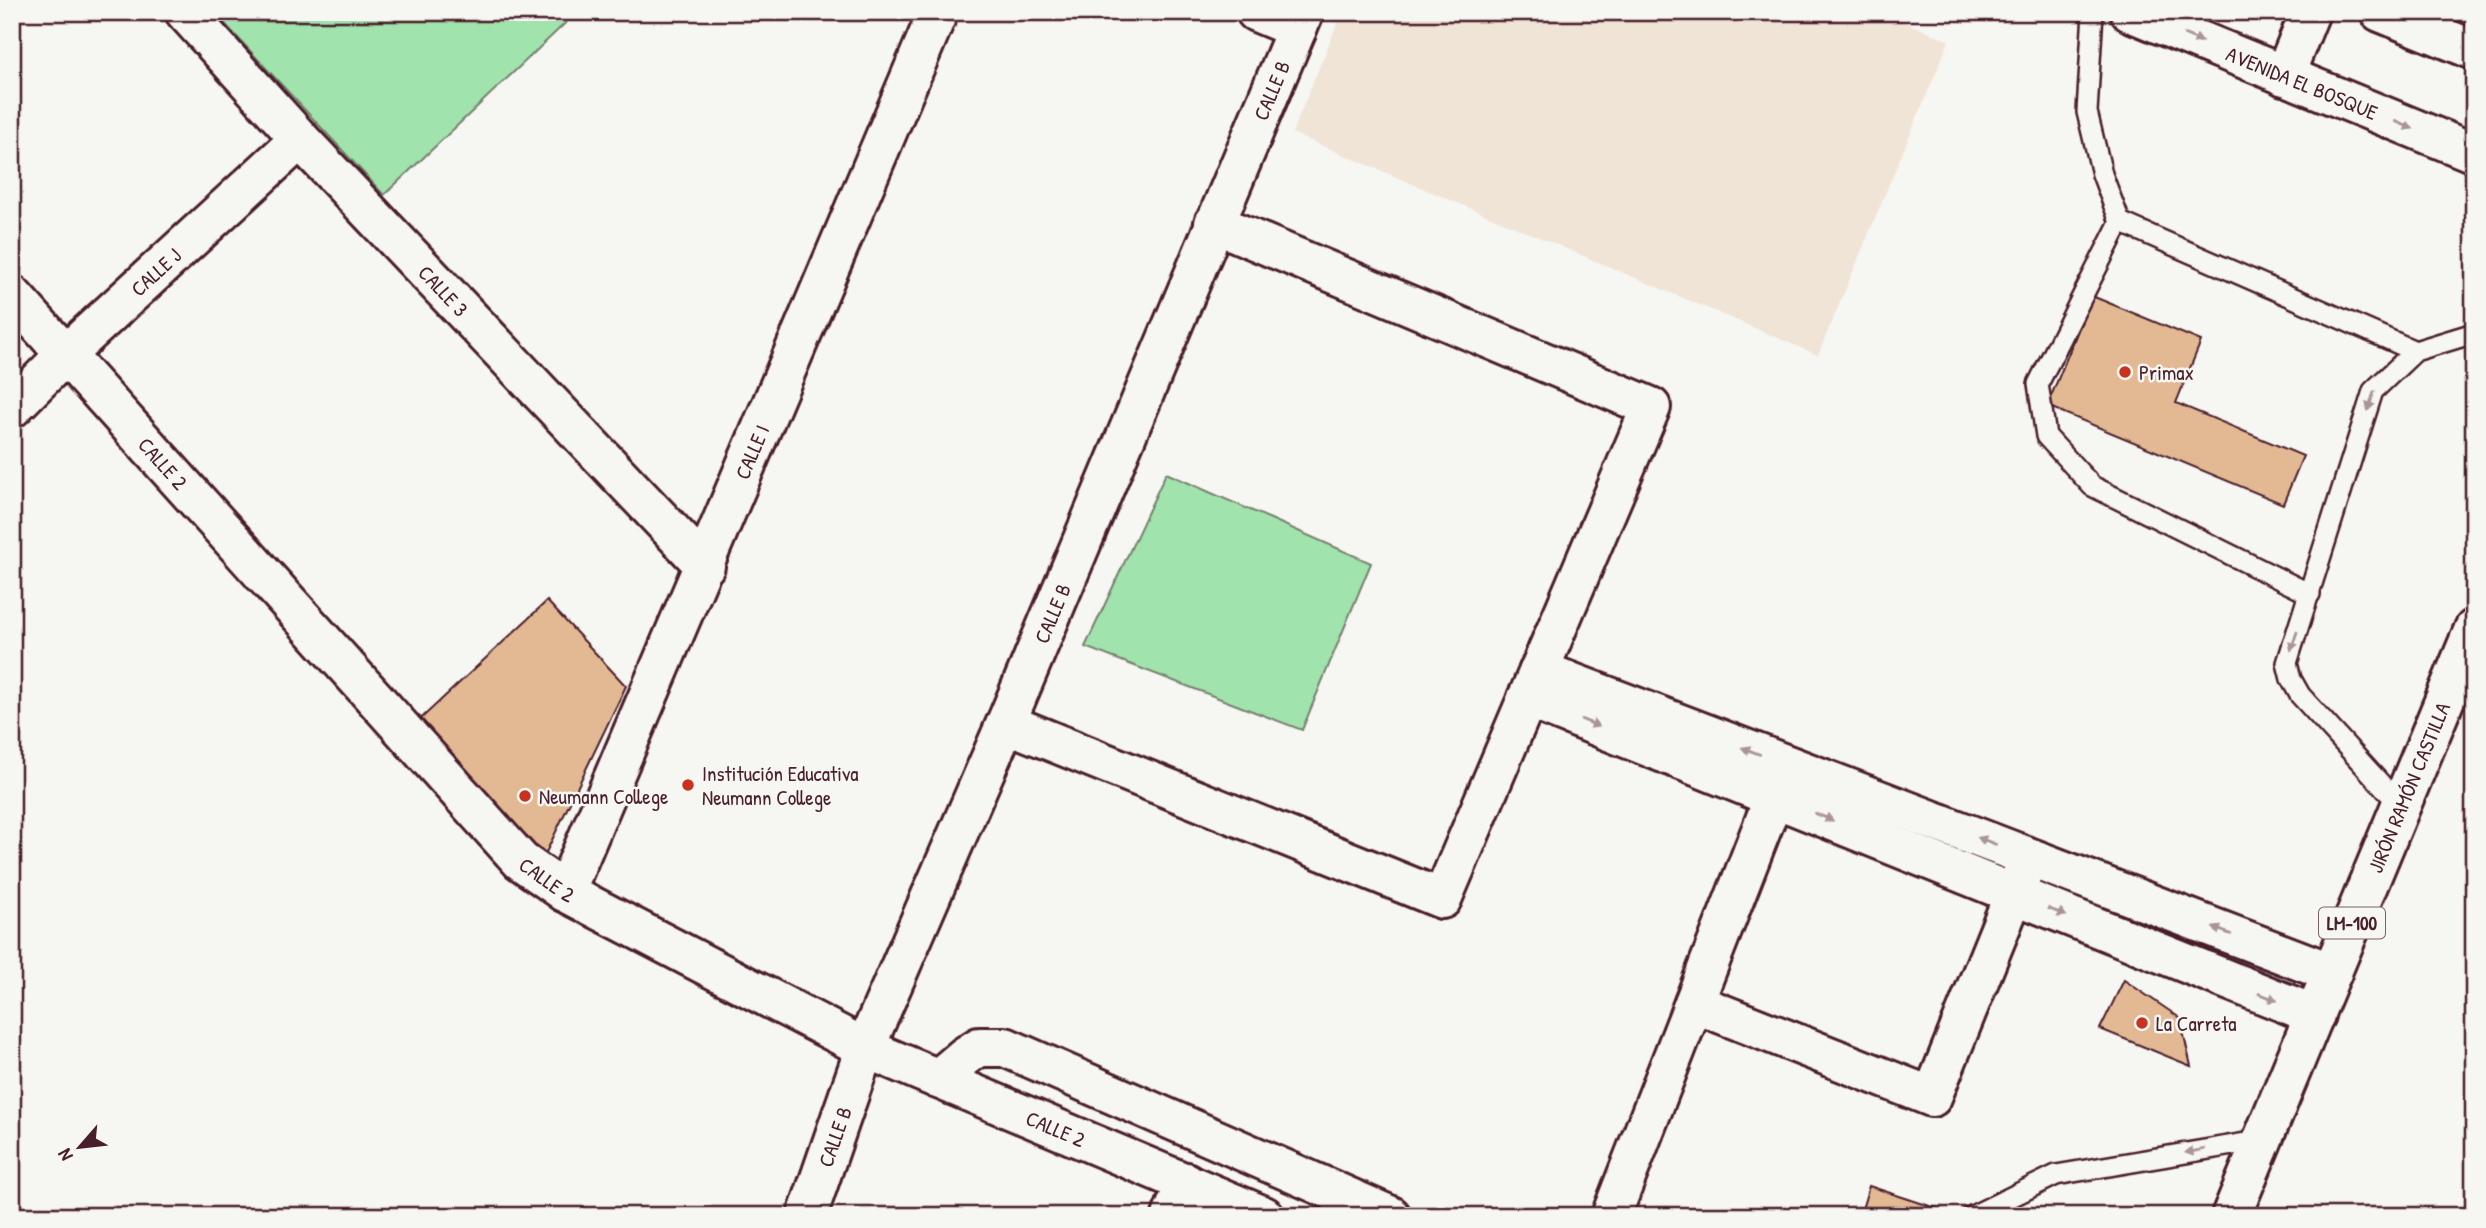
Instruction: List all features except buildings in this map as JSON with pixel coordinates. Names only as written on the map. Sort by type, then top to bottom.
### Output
[{"type":"street","name":"CALLE 3","points":[[185,12],[300,139],[705,566]]},
{"type":"street","name":"CALLE I","points":[[565,892],[938,12]]},
{"type":"street","points":[[1256,12],[1301,21]]},
{"type":"street","name":"AVENIDA EL BOSQUE","points":[[2130,12],[2474,153]]},
{"type":"street","points":[[2284,76],[2310,12]]},
{"type":"street","points":[[2380,12],[2474,50]]},
{"type":"street","name":"CALLE B","points":[[807,1216],[865,1048],[1006,723],[1301,21]]},
{"type":"street","name":"CALLE J","points":[[12,408],[66,354],[300,139]]},
{"type":"street","points":[[1006,723],[1442,899],[1651,407],[1214,223]]},
{"type":"street","name":"CALLE 2","points":[[12,295],[521,861],[565,892],[865,1048],[938,1079],[1179,1199],[1264,1216]]},
{"type":"street","name":"JIRÓN RAMÓN CASTILLA","points":[[2231,1216],[2474,629]]},
{"type":"street","points":[[1533,684],[1781,781],[2029,858],[2332,973]]},
{"type":"street","points":[[1781,781],[2014,894],[2315,1015]]},
{"type":"street","points":[[1611,1216],[1781,781]]},
{"type":"street","points":[[1694,1003],[1933,1097],[2029,858]]},
{"type":"street","points":[[938,1079],[979,1047],[1005,1046],[1391,1216]]},
{"type":"lane","points":[[2093,12],[2087,111],[2102,174],[2120,222],[2415,351]]},
{"type":"lane","points":[[2120,222],[2038,384],[2046,436],[2092,486],[2310,594]]},
{"type":"lane","points":[[2400,805],[2300,695],[2291,679],[2287,663],[2373,391],[2415,351],[2474,333]]},
{"type":"lane","points":[[1972,1216],[2056,1175],[2263,1140]]},
{"type":"shaded area","points":[[1342,12],[1881,12],[1949,41],[1818,355],[1292,133]]},
{"type":"green space","points":[[214,12],[577,12],[384,195]]},
{"type":"green space","points":[[1166,473],[1371,563],[1302,730],[1085,647]]},
{"type":"place","name":"Primax","points":[[2125,372]]},
{"type":"place","name":"Institución Educativa Neumann College","points":[[688,785]]},
{"type":"place","name":"Neumann College","points":[[525,796]]},
{"type":"place","name":"La Carreta","points":[[2142,1023]]}]
